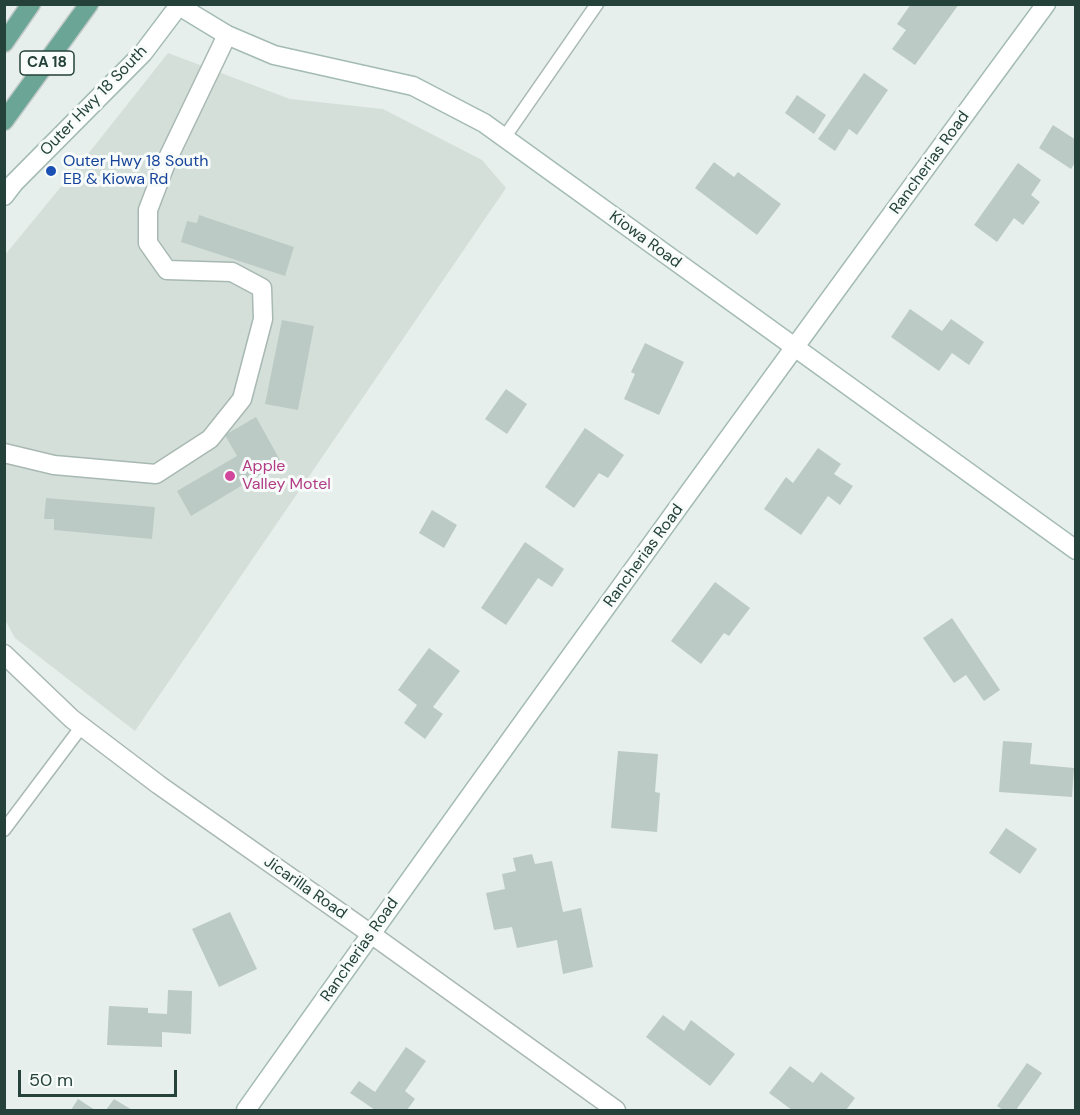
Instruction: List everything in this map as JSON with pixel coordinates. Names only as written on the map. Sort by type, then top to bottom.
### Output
[{"type":"main road","name":"CA 18","points":[[4,43],[31,4]]},
{"type":"main road","name":"CA 18","points":[[4,121],[89,4]]},
{"type":"street","name":"Rancherias Road","points":[[246,1110],[370,934],[1046,4]]},
{"type":"street","name":"Kiowa Road","points":[[178,5],[227,35],[274,55],[413,86],[484,123],[1076,550]]},
{"type":"street","name":"Outer Hwy 18 South","points":[[4,196],[14,183],[143,52],[178,5]]},
{"type":"street","points":[[4,453],[54,465],[156,474],[210,440],[242,399],[263,319],[262,288],[232,272],[167,270],[148,243],[147,210],[167,160],[227,35]]},
{"type":"street","name":"Jicarilla Road","points":[[4,654],[72,719],[159,785],[615,1110]]},
{"type":"lane","points":[[504,138],[597,4]]},
{"type":"lane","points":[[4,831],[82,726]]},
{"type":"shaded area","points":[[168,53],[290,99],[383,109],[482,160],[506,188],[135,731],[15,638],[5,620],[4,256]]},
{"type":"building","points":[[911,4],[959,4],[915,65],[892,49],[906,30],[897,24]]},
{"type":"building","points":[[864,73],[888,90],[857,135],[849,129],[835,151],[818,139]]},
{"type":"building","points":[[797,95],[826,115],[814,134],[785,113]]},
{"type":"building","points":[[1053,125],[1076,140],[1076,161],[1071,169],[1039,148]]},
{"type":"building","points":[[714,162],[734,177],[738,172],[781,204],[757,235],[695,188]]},
{"type":"building","points":[[1018,163],[1041,180],[1031,195],[1040,202],[1023,225],[1014,218],[997,242],[974,225]]},
{"type":"building","points":[[199,215],[294,247],[285,276],[181,242],[187,221],[197,223]]},
{"type":"building","points":[[910,309],[942,331],[951,319],[984,342],[969,365],[952,353],[939,371],[891,337]]},
{"type":"building","points":[[282,320],[314,326],[298,410],[265,404]]},
{"type":"building","points":[[645,343],[684,362],[659,415],[624,399],[635,374],[631,372]]},
{"type":"building","points":[[506,389],[527,404],[507,434],[485,419]]},
{"type":"building","name":"Apple Valley Motel","points":[[256,417],[281,462],[191,516],[177,491],[237,456],[225,435]]},
{"type":"building","points":[[585,428],[624,455],[608,478],[599,473],[574,508],[545,487]]},
{"type":"building","points":[[818,448],[841,464],[834,474],[853,486],[840,505],[828,496],[801,535],[764,509],[786,477],[793,483]]},
{"type":"building","points":[[46,498],[155,507],[152,539],[54,530],[54,519],[44,519]]},
{"type":"building","points":[[432,510],[457,525],[444,548],[419,533]]},
{"type":"building","points":[[525,542],[564,569],[552,587],[538,578],[506,625],[481,608]]},
{"type":"building","points":[[715,582],[750,608],[729,636],[724,633],[701,664],[671,641]]},
{"type":"building","points":[[952,618],[1000,690],[984,701],[966,675],[954,683],[923,638]]},
{"type":"building","points":[[429,648],[460,671],[433,707],[443,714],[425,739],[404,723],[417,705],[398,690]]},
{"type":"building","points":[[1003,741],[1032,743],[1030,764],[1074,768],[1072,797],[999,792]]},
{"type":"building","points":[[618,751],[658,754],[655,792],[660,793],[657,832],[611,828]]},
{"type":"building","points":[[1006,828],[1037,849],[1020,874],[989,853]]},
{"type":"building","points":[[532,854],[535,864],[552,861],[563,912],[581,908],[593,967],[563,974],[557,940],[517,948],[512,927],[494,930],[486,893],[505,889],[502,874],[516,871],[513,858]]},
{"type":"building","points":[[230,912],[257,969],[219,987],[192,929]]},
{"type":"building","points":[[168,990],[192,991],[191,1034],[162,1032],[162,1047],[107,1045],[109,1006],[148,1008],[148,1013],[167,1014]]},
{"type":"building","points":[[663,1015],[684,1031],[691,1020],[735,1054],[710,1086],[646,1037]]},
{"type":"building","points":[[406,1047],[426,1061],[405,1091],[415,1099],[407,1110],[375,1110],[350,1093],[359,1081],[375,1092]]},
{"type":"building","points":[[1027,1063],[1042,1073],[1016,1110],[1003,1110],[997,1106]]},
{"type":"building","points":[[790,1066],[813,1083],[821,1072],[855,1098],[846,1110],[792,1110],[769,1093]]},
{"type":"building","points":[[78,1099],[95,1110],[71,1110]]},
{"type":"building","points":[[114,1099],[132,1110],[106,1110]]},
{"type":"place","name":"Outer Hwy 18 South EB & Kiowa Rd","points":[[51,171]]},
{"type":"place","name":"Apple Valley Motel","points":[[230,476]]}]
